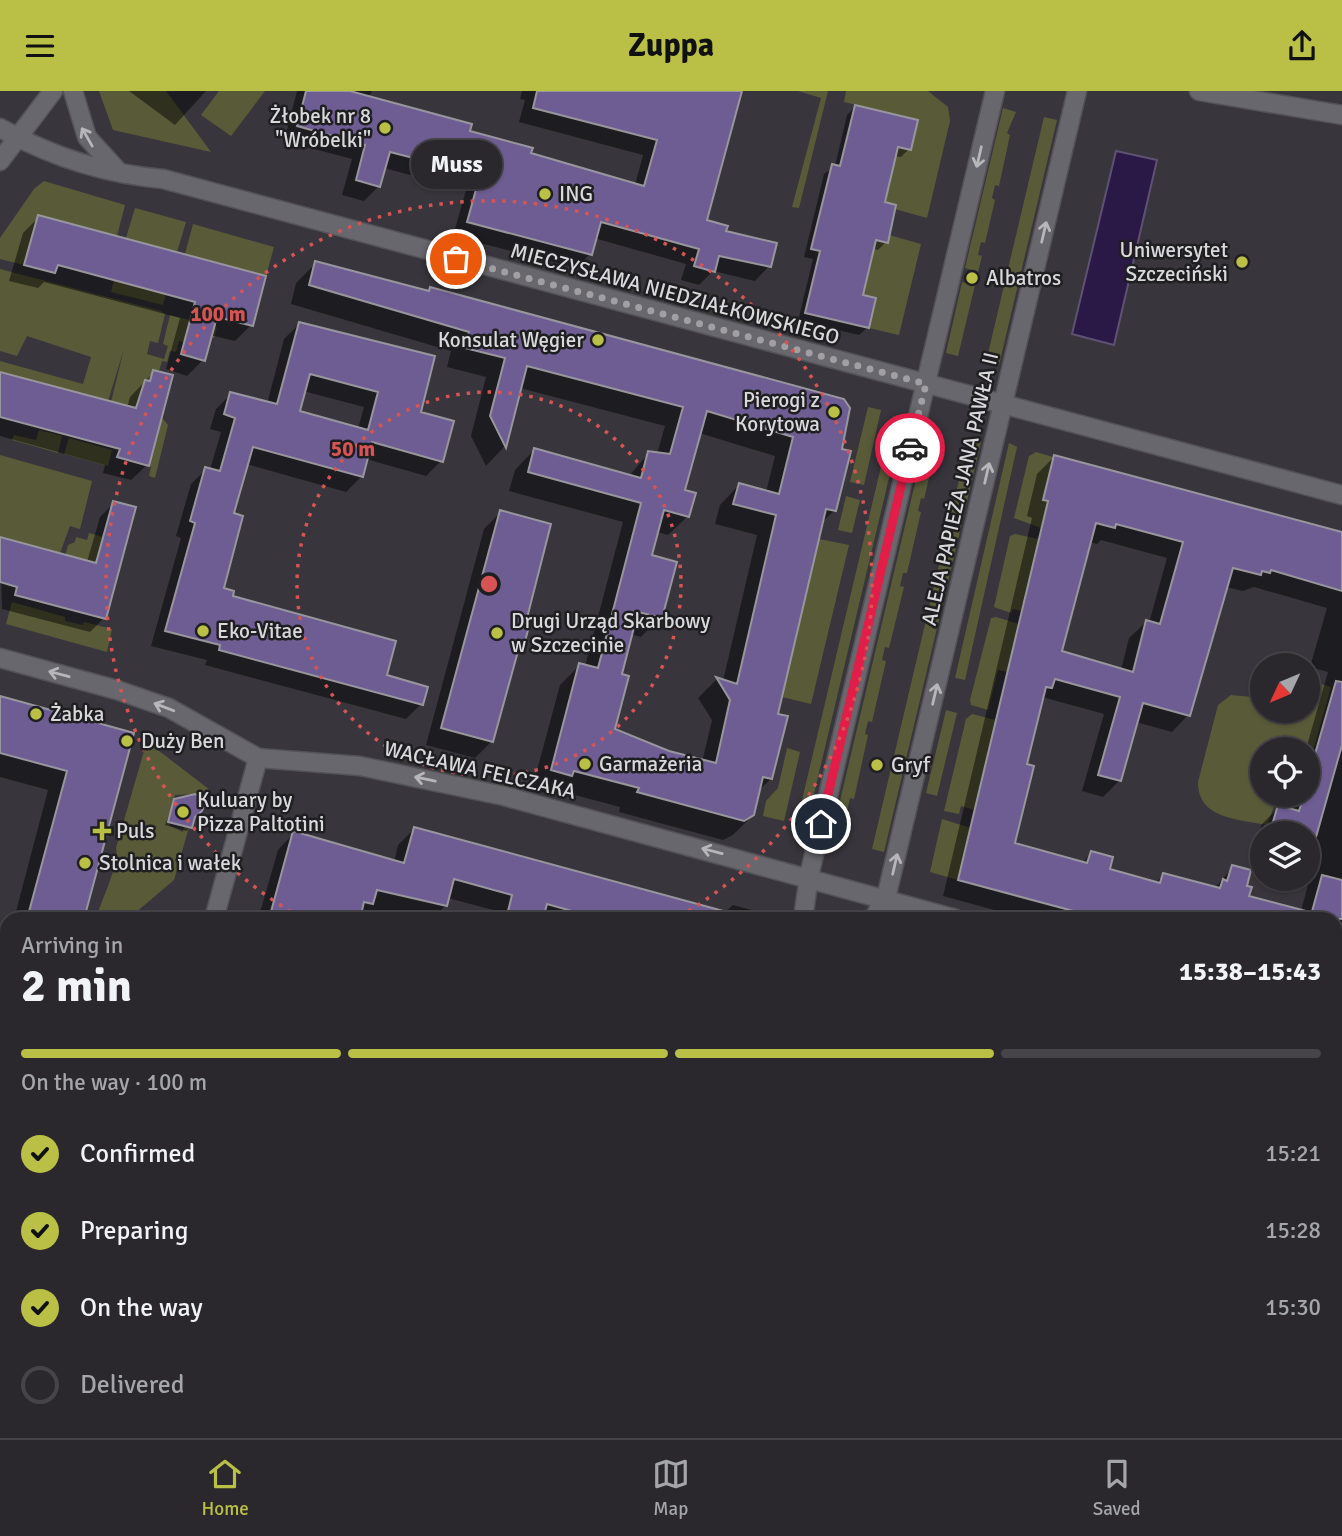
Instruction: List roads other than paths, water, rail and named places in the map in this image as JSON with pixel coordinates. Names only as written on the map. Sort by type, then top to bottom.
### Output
[{"type":"street","points":[[0,161],[53,91]]},
{"type":"street","points":[[73,91],[87,137],[95,149],[120,172]]},
{"type":"street","points":[[804,912],[809,876],[995,91]]},
{"type":"street","name":"ALEJA PAPIEŻA JANA PAWŁA II","points":[[887,898],[1077,91]]},
{"type":"street","points":[[1199,91],[1342,115]]},
{"type":"street","name":"MIECZYSŁAWA NIEDZIAŁKOWSKIEGO","points":[[0,128],[49,153],[120,172],[163,179],[1342,495]]},
{"type":"street","name":"WACŁAWA FELCZAKA","points":[[0,658],[117,690],[169,708],[258,758],[360,766],[491,793],[809,876],[933,912]]},
{"type":"street","points":[[216,912],[258,758]]},
{"type":"street","points":[[878,912],[887,898]]},
{"type":"place","name":"Żłobek nr 8 \"Wróbelki\"","points":[[385,128]]},
{"type":"place","name":"ING","points":[[545,194]]},
{"type":"place","name":"Muss","points":[[456,259]]},
{"type":"place","name":"Uniwersytet Szczeciński","points":[[1242,262]]},
{"type":"place","name":"Albatros","points":[[972,278]]},
{"type":"place","name":"Konsulat Węgier","points":[[598,340]]},
{"type":"place","name":"Pierogi z Korytowa","points":[[834,412]]},
{"type":"place","name":"Eko-Vitae","points":[[203,631]]},
{"type":"place","name":"Drugi Urząd Skarbowy w Szczecinie","points":[[497,633]]},
{"type":"place","name":"Żabka","points":[[36,714]]},
{"type":"place","name":"Duży Ben","points":[[127,741]]},
{"type":"place","name":"Garmażeria","points":[[585,764]]},
{"type":"place","name":"Gryf","points":[[877,765]]},
{"type":"place","name":"Kuluary by Pizza Paltotini","points":[[183,812]]},
{"type":"place","name":"Puls","points":[[102,831]]},
{"type":"place","name":"Stolnica i wałek","points":[[85,863]]}]
